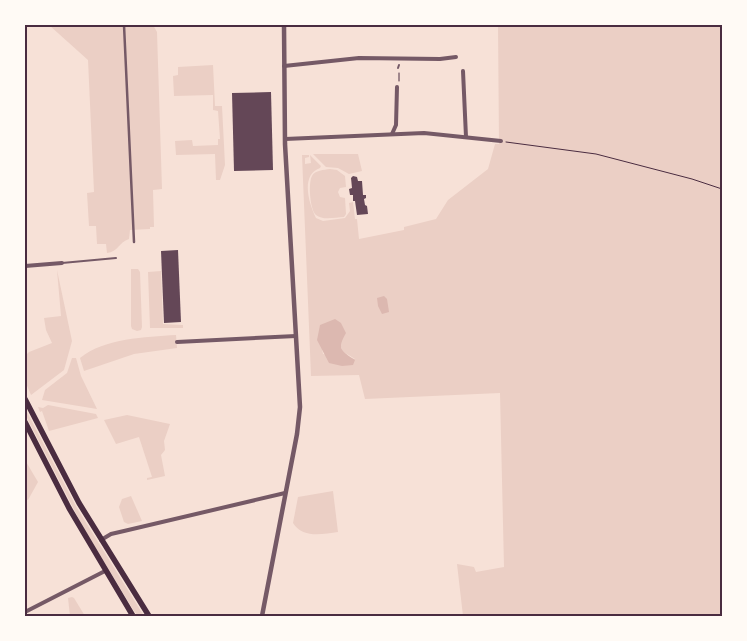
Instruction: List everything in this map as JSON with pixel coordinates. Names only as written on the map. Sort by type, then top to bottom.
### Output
[{"type":"main road","points":[[25,399],[62,471],[101,540],[149,616]]},
{"type":"main road","points":[[25,422],[68,508],[133,616]]},
{"type":"street","points":[[124,25],[134,242]]},
{"type":"street","points":[[262,616],[286,493],[300,407],[285,139],[284,25]]},
{"type":"street","points":[[284,66],[360,58],[440,59],[456,57]]},
{"type":"street","points":[[398,59],[398,66]]},
{"type":"street","points":[[463,71],[466,137]]},
{"type":"street","points":[[392,134],[396,122],[397,87]]},
{"type":"street","points":[[285,139],[424,134],[501,141]]},
{"type":"street","points":[[25,266],[62,263]]},
{"type":"street","points":[[177,342],[296,336]]},
{"type":"street","points":[[101,540],[118,532],[286,493]]},
{"type":"street","points":[[25,612],[105,572]]},
{"type":"lane","points":[[62,263],[116,258]]},
{"type":"path","points":[[397,87],[398,66]]},
{"type":"path","points":[[501,141],[596,154],[692,179],[722,189]]},
{"type":"shaded area","points":[[49,25],[153,25],[157,32],[162,189],[153,190],[154,227],[130,230],[129,239],[111,252],[107,253],[106,244],[97,244],[96,226],[89,226],[87,193],[94,192],[88,60]]},
{"type":"shaded area","points":[[498,25],[722,25],[722,616],[463,616],[457,564],[474,567],[476,572],[504,567],[500,393],[365,399],[359,375],[311,376],[302,155],[309,155],[309,157],[305,158],[305,164],[311,163],[310,155],[321,166],[310,177],[308,183],[309,198],[316,218],[323,221],[345,218],[350,211],[349,203],[353,202],[359,239],[404,230],[404,227],[436,219],[448,200],[488,169],[495,144],[499,144]],"holes":[[[340,343],[342,351],[355,359],[323,354],[322,349]]]},
{"type":"shaded area","points":[[213,65],[215,106],[222,106],[225,165],[220,180],[216,180],[215,154],[176,155],[175,141],[192,140],[193,146],[218,145],[218,139],[220,139],[218,111],[213,110],[213,95],[174,96],[173,76],[178,75],[178,67]]},
{"type":"shaded area","points":[[313,154],[358,154],[362,171],[349,174],[338,168],[326,167]]},
{"type":"shaded area","points":[[337,170],[345,176],[346,187],[340,188],[338,192],[340,197],[345,198],[346,214],[344,217],[322,218],[316,215],[312,208],[310,190],[312,176],[317,171]]},
{"type":"shaded area","points":[[131,269],[138,269],[140,272],[142,327],[141,330],[137,331],[132,329],[131,326]]},
{"type":"shaded area","points":[[57,270],[72,341],[64,370],[31,395],[25,381],[25,356],[29,352],[52,343],[46,330],[44,318],[61,316]]},
{"type":"shaded area","points":[[161,271],[163,324],[183,325],[183,328],[150,328],[148,272]]},
{"type":"shaded area","points":[[384,296],[387,299],[389,312],[382,314],[377,298]]},
{"type":"shaded area","points":[[335,319],[341,323],[346,333],[341,346],[346,354],[355,360],[353,365],[342,366],[329,363],[317,340],[320,325]]},
{"type":"shaded area","points":[[176,335],[177,348],[134,354],[84,371],[80,358],[101,346],[126,340]]},
{"type":"shaded area","points":[[72,358],[76,358],[81,376],[97,409],[42,400],[45,390],[67,373]]},
{"type":"shaded area","points":[[48,405],[96,414],[98,418],[49,431],[42,411],[40,412],[38,407],[43,408]]},
{"type":"shaded area","points":[[27,412],[77,508],[144,616],[138,616],[134,611],[83,527],[25,414]]},
{"type":"shaded area","points":[[127,415],[170,424],[164,441],[165,450],[161,455],[165,476],[147,480],[147,478],[152,477],[139,437],[116,444],[104,420]]},
{"type":"shaded area","points":[[25,460],[38,482],[28,500],[25,499]]},
{"type":"shaded area","points":[[333,491],[338,532],[314,534],[297,528],[293,523],[298,497]]},
{"type":"shaded area","points":[[131,496],[142,521],[128,524],[124,522],[119,507],[122,499]]},
{"type":"shaded area","points":[[72,597],[85,616],[70,616],[68,598]]},
{"type":"building","points":[[271,92],[273,170],[234,171],[232,93]]},
{"type":"building","points":[[353,176],[357,177],[358,181],[362,181],[363,195],[366,195],[364,199],[368,214],[357,215],[355,201],[353,201],[353,195],[350,195],[349,189],[352,188],[351,178]]},
{"type":"building","points":[[178,250],[181,322],[164,323],[161,251]]}]
